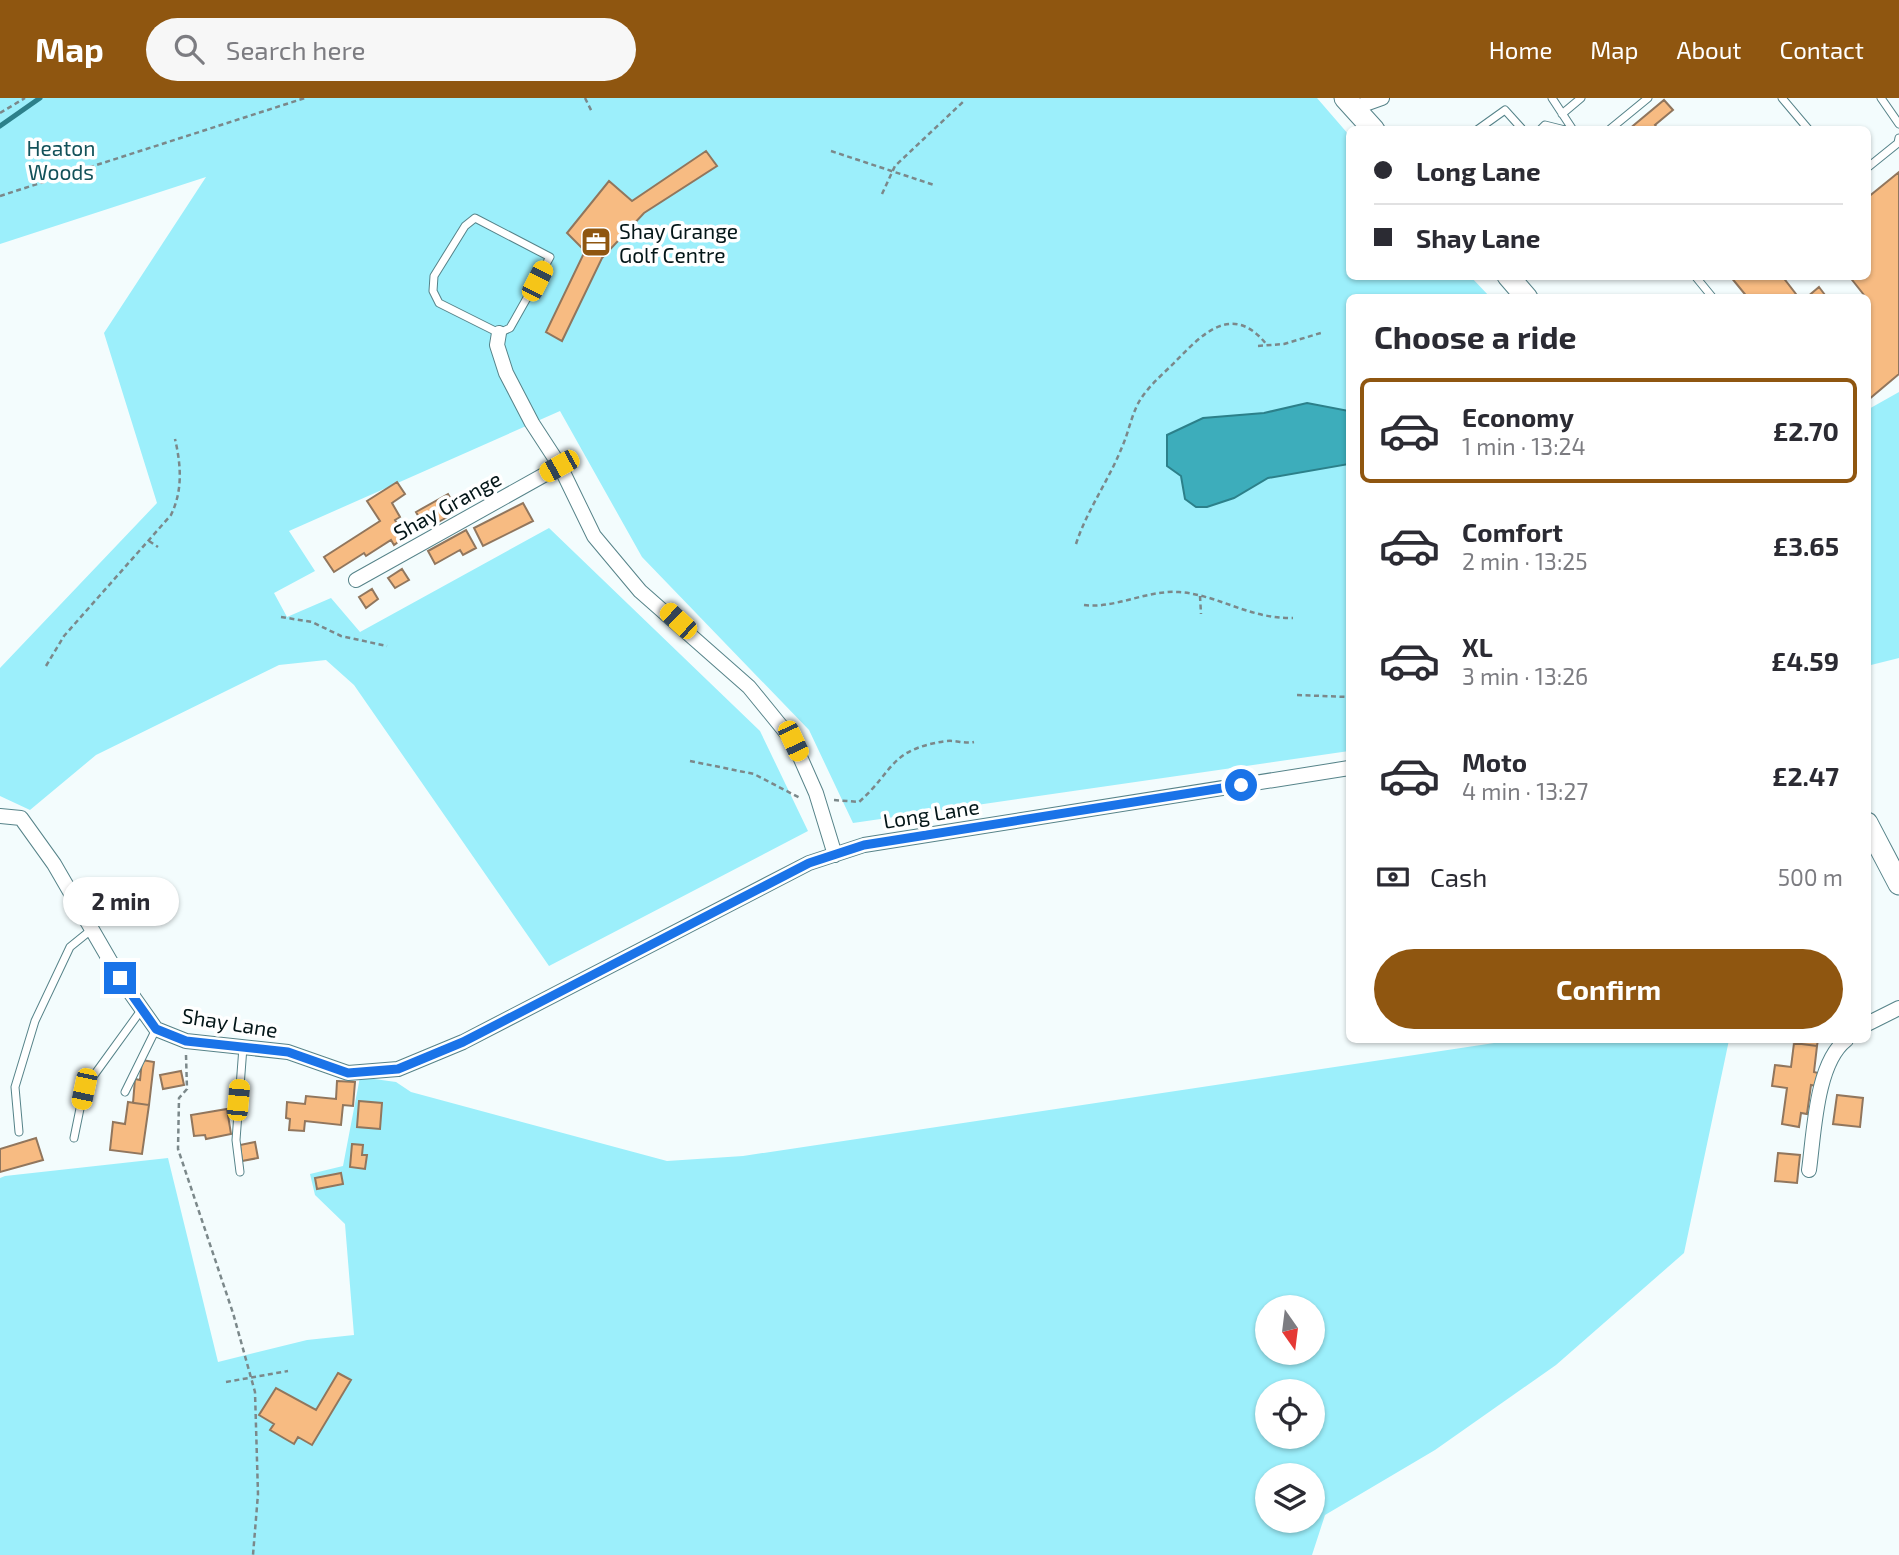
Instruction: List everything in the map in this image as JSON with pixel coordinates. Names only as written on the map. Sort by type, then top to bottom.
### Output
[{"type":"main road","points":[[1350,103],[1370,126]]},
{"type":"main road","points":[[1511,280],[1524,294]]},
{"type":"main road","points":[[1871,831],[1899,884]]},
{"type":"street","points":[[1350,103],[1382,98]]},
{"type":"street","points":[[499,333],[497,345],[506,373],[532,423],[559,466],[594,536],[640,591],[749,687],[793,741],[816,793],[835,855]]},
{"type":"street","name":"Shay Grange","points":[[356,580],[559,466]]},
{"type":"street","name":"Long Lane","points":[[398,1069],[463,1042],[809,863],[864,845],[1346,768]]},
{"type":"street","name":"Shay Lane","points":[[0,816],[21,818],[54,864],[156,1029],[186,1041],[288,1052],[348,1073],[398,1069]]},
{"type":"street","points":[[1871,1022],[1899,1008]]},
{"type":"street","points":[[1809,1170],[1825,1075],[1837,1047],[1842,1043]]},
{"type":"lane","points":[[1552,98],[1570,126]]},
{"type":"lane","points":[[1562,114],[1581,98]]},
{"type":"lane","points":[[1614,126],[1648,98]]},
{"type":"lane","points":[[1782,98],[1806,126]]},
{"type":"lane","points":[[1881,98],[1899,124]]},
{"type":"lane","points":[[1483,126],[1505,110],[1519,126]]},
{"type":"lane","points":[[1871,165],[1898,143],[1899,138]]},
{"type":"lane","points":[[475,218],[550,257],[510,328],[499,333],[439,303],[433,291],[434,276],[465,226],[475,218]]},
{"type":"lane","points":[[1698,280],[1710,294]]},
{"type":"lane","points":[[19,1132],[15,1087],[35,1021],[70,947],[92,929]]},
{"type":"lane","points":[[74,1138],[84,1089],[142,1009]]},
{"type":"lane","points":[[125,1092],[156,1029]]},
{"type":"lane","points":[[240,1172],[236,1140],[243,1047]]},
{"type":"path","points":[[0,113],[25,98]]},
{"type":"path","points":[[0,196],[305,98]]},
{"type":"path","points":[[586,98],[592,112]]},
{"type":"path","points":[[882,194],[893,171],[927,134],[965,100]]},
{"type":"path","points":[[831,151],[934,185]]},
{"type":"path","points":[[1076,544],[1122,450],[1141,398],[1171,365],[1203,334],[1218,325],[1234,324],[1249,329],[1266,345]]},
{"type":"path","points":[[1258,346],[1324,332]]},
{"type":"path","points":[[47,666],[64,636],[171,515],[179,494],[181,463],[175,439]]},
{"type":"path","points":[[148,540],[158,547]]},
{"type":"path","points":[[1084,605],[1097,607],[1158,592],[1200,596],[1246,613],[1293,618]]},
{"type":"path","points":[[1200,596],[1201,614]]},
{"type":"path","points":[[281,617],[312,622],[341,636],[387,646]]},
{"type":"path","points":[[1297,695],[1346,697]]},
{"type":"path","points":[[827,799],[859,802],[895,760],[913,749],[950,740],[974,742]]},
{"type":"path","points":[[690,761],[754,774],[780,785],[795,797],[807,798]]},
{"type":"path","points":[[186,1041],[187,1089],[179,1098],[178,1149],[233,1313],[255,1392],[258,1494],[253,1555]]},
{"type":"path","points":[[226,1382],[288,1371]]},
{"type":"green space","name":"Heaton Woods","points":[[0,98],[1317,98],[1346,132],[1346,280],[1474,280],[1487,294],[1346,294],[1346,751],[853,823],[809,730],[642,557],[560,411],[289,531],[315,571],[274,593],[287,617],[331,598],[360,632],[549,528],[760,731],[808,831],[549,966],[354,685],[326,660],[279,665],[96,755],[30,810],[0,796],[0,668],[157,503],[104,333],[206,177],[0,244]]},
{"type":"green space","points":[[1899,392],[1899,658],[1871,665],[1871,408]]},
{"type":"green space","points":[[1494,1043],[1728,1043],[1684,1253],[1556,1365],[1435,1450],[1325,1515],[1325,1463],[1255,1463],[1255,1533],[1319,1533],[1312,1555],[0,1555],[0,1178],[168,1158],[218,1362],[307,1340],[354,1335],[345,1224],[315,1195],[310,1174],[343,1166],[360,1077],[396,1082],[411,1092],[667,1161],[743,1156]]},
{"type":"shaded area","points":[[1307,403],[1346,410],[1346,465],[1268,478],[1234,498],[1207,507],[1196,507],[1185,499],[1181,476],[1167,466],[1167,435],[1203,418],[1264,413]]},
{"type":"building","points":[[1664,100],[1673,110],[1656,126],[1633,126]]},
{"type":"building","name":"Shay Grange Golf Centre","points":[[706,151],[717,166],[644,213],[602,258],[562,341],[546,332],[585,251],[567,233],[609,181],[632,201]]},
{"type":"building","points":[[1899,172],[1899,374],[1871,397],[1871,294],[1863,294],[1852,280],[1871,280],[1871,195]]},
{"type":"building","points":[[1733,280],[1785,280],[1796,294],[1745,294]]},
{"type":"building","points":[[1819,287],[1824,294],[1811,294]]},
{"type":"building","points":[[397,482],[405,494],[392,503],[400,517],[395,520],[405,537],[394,545],[391,540],[366,556],[364,553],[334,572],[324,557],[380,521],[367,501]]},
{"type":"building","points":[[448,494],[458,511],[426,529],[416,512]]},
{"type":"building","points":[[523,503],[533,521],[483,546],[474,528]]},
{"type":"building","points":[[466,530],[476,548],[463,555],[460,550],[435,564],[428,551]]},
{"type":"building","points":[[402,569],[409,580],[395,588],[388,578]]},
{"type":"building","points":[[372,589],[378,599],[366,608],[359,597]]},
{"type":"building","points":[[1794,1043],[1818,1043],[1817,1046]]},
{"type":"building","points":[[1794,1043],[1817,1046],[1814,1072],[1818,1073],[1816,1086],[1811,1085],[1807,1114],[1801,1113],[1799,1127],[1782,1124],[1787,1088],[1772,1086],[1775,1065],[1791,1067]]},
{"type":"building","points":[[142,1060],[154,1062],[149,1105],[133,1103],[135,1079],[140,1080]]},
{"type":"building","points":[[181,1071],[184,1085],[163,1089],[160,1075]]},
{"type":"building","points":[[337,1081],[355,1082],[353,1106],[343,1105],[341,1125],[305,1121],[304,1131],[289,1130],[290,1119],[286,1118],[287,1102],[305,1104],[306,1096],[336,1099]]},
{"type":"building","points":[[1837,1095],[1863,1098],[1860,1127],[1833,1124]]},
{"type":"building","points":[[359,1101],[382,1103],[380,1129],[357,1127]]},
{"type":"building","points":[[128,1102],[149,1105],[142,1154],[110,1150],[113,1122],[125,1124]]},
{"type":"building","points":[[227,1109],[231,1134],[206,1139],[205,1135],[194,1136],[191,1115]]},
{"type":"building","points":[[36,1138],[43,1160],[0,1172],[0,1149]]},
{"type":"building","points":[[255,1142],[258,1158],[242,1161],[240,1145]]},
{"type":"building","points":[[352,1144],[363,1145],[362,1155],[367,1155],[365,1169],[350,1167]]},
{"type":"building","points":[[1778,1153],[1800,1155],[1797,1183],[1775,1181]]},
{"type":"building","points":[[341,1173],[343,1184],[317,1189],[315,1178]]},
{"type":"building","points":[[338,1373],[351,1380],[312,1445],[298,1437],[294,1444],[270,1430],[274,1424],[259,1415],[276,1388],[316,1410]]},
{"type":"waterway","points":[[0,126],[40,98]]},
{"type":"place","name":"Shay Grange Golf Centre","points":[[596,242]]},
{"type":"route","points":[[120,978],[156,1029],[186,1041],[288,1052],[348,1073],[398,1069],[463,1042],[809,863],[864,845],[1241,785]]}]
